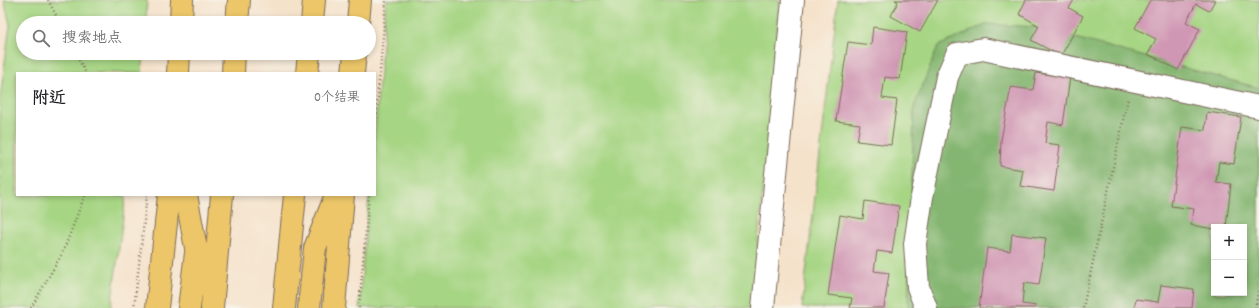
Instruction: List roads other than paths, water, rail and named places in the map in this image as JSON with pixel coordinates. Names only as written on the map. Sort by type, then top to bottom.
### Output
[{"type":"main road","points":[[181,16],[182,0]]},
{"type":"main road","points":[[238,16],[239,0]]},
{"type":"main road","points":[[313,16],[314,0]]},
{"type":"main road","points":[[359,16],[360,0]]},
{"type":"main road","points":[[178,72],[179,60]]},
{"type":"main road","points":[[233,72],[234,60]]},
{"type":"main road","points":[[307,72],[308,60]]},
{"type":"main road","points":[[353,72],[354,60]]},
{"type":"main road","points":[[157,308],[169,196]]},
{"type":"main road","points":[[186,196],[196,248],[213,303]]},
{"type":"main road","points":[[213,303],[222,196]]},
{"type":"main road","points":[[284,308],[295,196]]},
{"type":"main road","points":[[309,308],[315,248],[336,196]]},
{"type":"main road","points":[[334,308],[343,196]]},
{"type":"main road","points":[[189,308],[196,248]]},
{"type":"street","points":[[763,308],[793,0]]},
{"type":"street","points":[[926,308],[918,287],[915,244],[922,197],[947,77],[957,54],[983,49],[1259,107]]}]
